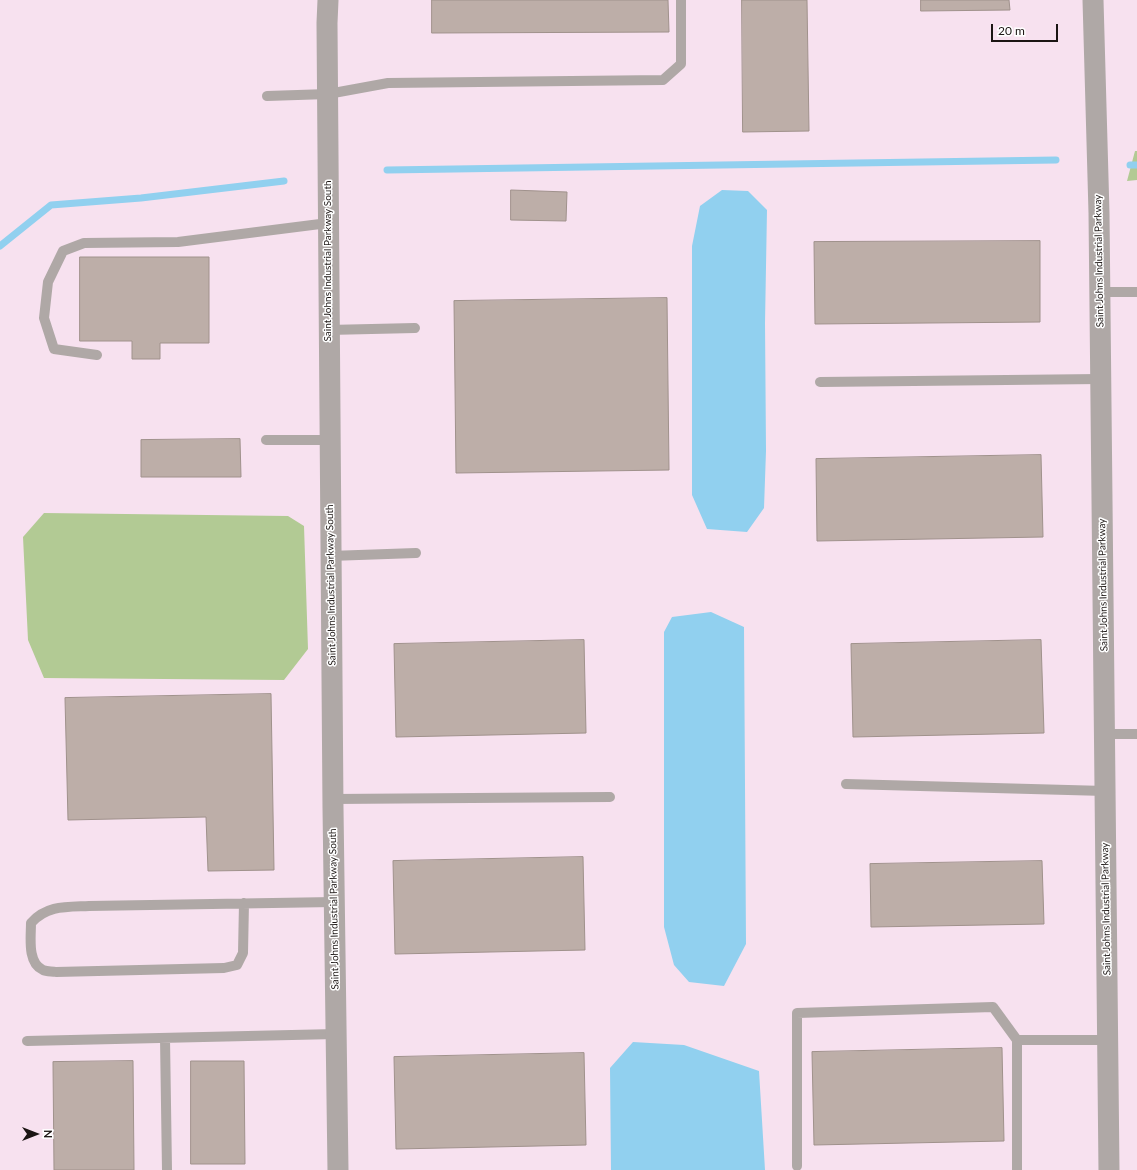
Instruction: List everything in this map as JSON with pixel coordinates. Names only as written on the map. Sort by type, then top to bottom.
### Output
[{"type":"street","name":"Saint Johns Industrial Parkway South","points":[[328,0],[328,330],[338,1170]]},
{"type":"street","name":"Saint Johns Industrial Parkway","points":[[1093,0],[1095,37],[1099,292],[1109,1170]]},
{"type":"lane","points":[[267,96],[328,94],[388,83],[663,80],[682,64],[681,0]]},
{"type":"lane","points":[[97,355],[54,349],[44,318],[48,282],[63,251],[84,243],[178,242],[328,223]]},
{"type":"lane","points":[[1099,292],[1137,292]]},
{"type":"lane","points":[[328,330],[415,328]]},
{"type":"lane","points":[[820,382],[1100,379]]},
{"type":"lane","points":[[266,440],[329,440]]},
{"type":"lane","points":[[330,556],[416,553]]},
{"type":"lane","points":[[1104,734],[1137,734]]},
{"type":"lane","points":[[846,784],[1105,791]]},
{"type":"lane","points":[[333,799],[610,797]]},
{"type":"lane","points":[[244,903],[243,953],[237,966],[224,968],[56,972],[44,971],[35,964],[32,954],[31,923],[38,915],[52,908],[244,903],[334,902]]},
{"type":"lane","points":[[797,1166],[797,1013],[993,1008],[1017,1040],[1017,1170]]},
{"type":"lane","points":[[27,1041],[336,1034]]},
{"type":"lane","points":[[165,1038],[167,1170]]},
{"type":"lane","points":[[1017,1040],[1108,1040]]},
{"type":"shaded area","points":[[0,0],[1137,0],[1137,1170],[0,1170]]},
{"type":"green space","points":[[1135,151],[1137,151],[1137,180],[1127,181]]},
{"type":"green space","points":[[44,513],[288,516],[304,526],[308,649],[284,680],[44,678],[28,640],[23,537]]},
{"type":"water","points":[[722,190],[748,191],[767,210],[765,323],[766,451],[764,508],[747,532],[707,529],[692,495],[692,246],[700,206]]},
{"type":"water","points":[[711,612],[744,627],[746,944],[724,986],[689,982],[674,965],[664,927],[664,632],[672,617]]},
{"type":"water","points":[[633,1042],[684,1045],[759,1071],[765,1170],[611,1170],[610,1068]]},
{"type":"building","points":[[432,0],[668,0],[669,32],[432,33]]},
{"type":"building","points":[[742,0],[807,0],[809,131],[743,132]]},
{"type":"building","points":[[921,0],[1009,0],[1010,10],[921,11]]},
{"type":"building","points":[[511,190],[567,192],[566,221],[511,220]]},
{"type":"building","points":[[1040,241],[1040,322],[815,324],[814,242]]},
{"type":"building","points":[[80,257],[209,257],[209,343],[160,343],[160,359],[132,359],[132,341],[80,341]]},
{"type":"building","points":[[667,298],[669,470],[456,473],[454,301]]},
{"type":"building","points":[[240,439],[241,477],[141,477],[141,440]]},
{"type":"building","points":[[1041,455],[1043,537],[817,541],[816,459]]},
{"type":"building","points":[[584,640],[586,733],[396,737],[394,644]]},
{"type":"building","points":[[1041,640],[1044,733],[853,737],[851,644]]},
{"type":"building","points":[[271,694],[274,870],[208,871],[206,817],[68,820],[65,698]]},
{"type":"building","points":[[583,857],[585,950],[395,954],[393,861]]},
{"type":"building","points":[[1042,861],[1044,924],[871,927],[870,864]]},
{"type":"building","points":[[1002,1048],[1004,1141],[814,1145],[812,1052]]},
{"type":"building","points":[[584,1053],[586,1145],[396,1149],[394,1057]]},
{"type":"building","points":[[133,1061],[134,1170],[54,1170],[53,1062]]},
{"type":"building","points":[[191,1061],[244,1061],[245,1164],[191,1164]]},
{"type":"waterway","points":[[387,170],[1056,160]]},
{"type":"waterway","points":[[1130,165],[1137,165]]},
{"type":"waterway","points":[[0,246],[51,205],[141,198],[284,181]]}]
